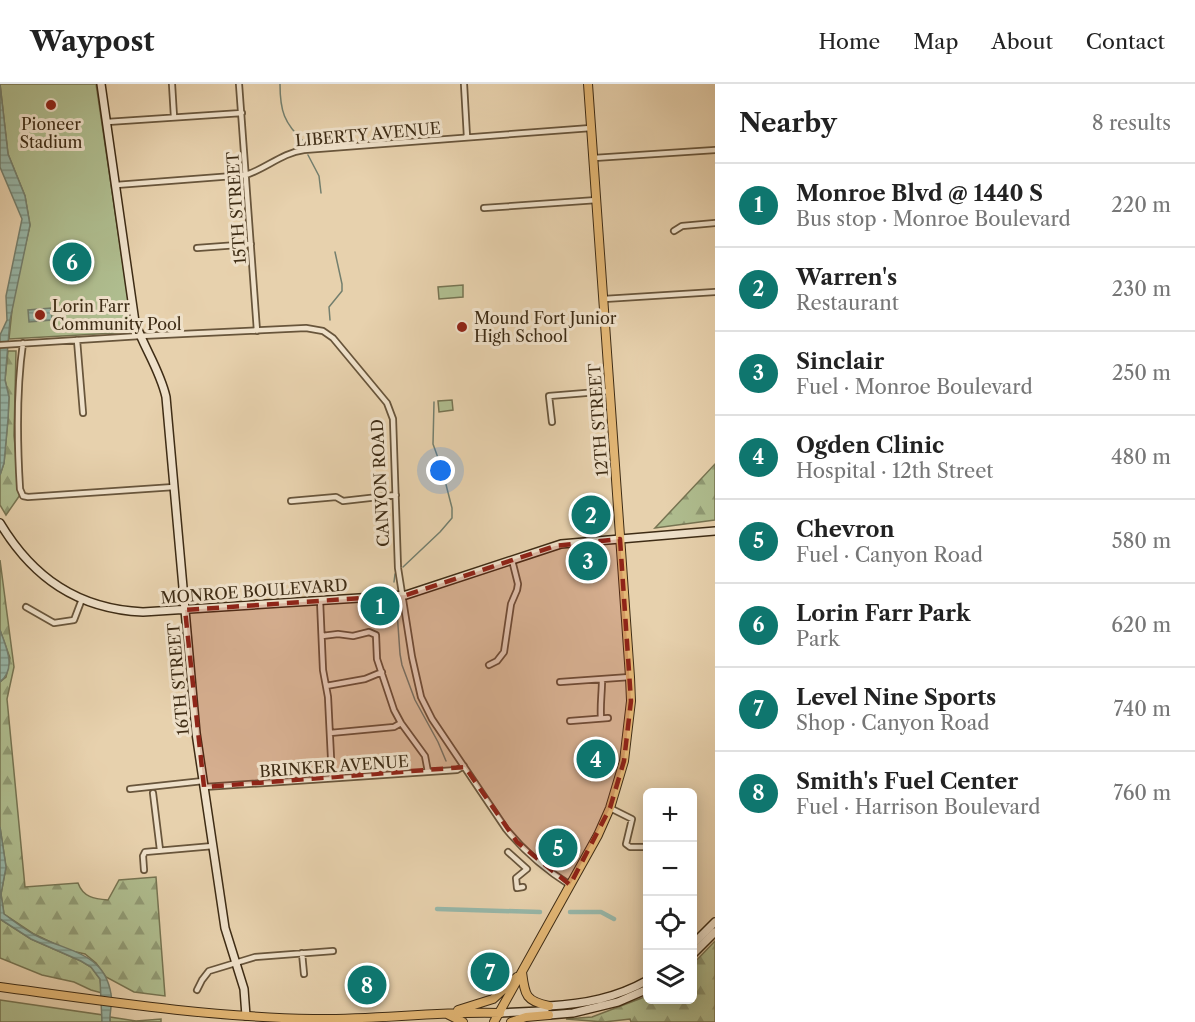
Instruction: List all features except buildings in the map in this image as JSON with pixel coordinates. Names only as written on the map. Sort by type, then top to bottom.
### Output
[{"type":"main road","points":[[101,84],[135,322],[140,336]]},
{"type":"main road","name":"12TH STREET","points":[[570,885],[598,836],[610,807],[624,761],[631,701],[588,84]]},
{"type":"main road","name":"16TH STREET","points":[[140,336],[163,381],[166,397],[196,734],[225,928],[244,989],[246,1019]]},
{"type":"main road","name":"MONROE BOULEVARD","points":[[0,523],[16,549],[32,566],[60,588],[102,606],[131,611],[185,610],[402,595],[561,544],[715,531]]},
{"type":"main road","points":[[494,1022],[570,885]]},
{"type":"main road","points":[[697,941],[715,922]]},
{"type":"main road","points":[[697,951],[715,932]]},
{"type":"main road","points":[[522,972],[528,997],[549,1011]]},
{"type":"main road","points":[[446,1013],[493,999],[522,972]]},
{"type":"main road","points":[[511,1022],[597,1001],[630,990],[643,983]]},
{"type":"main road","points":[[0,987],[246,1019],[348,1019],[446,1013],[540,1011],[568,1014],[602,1007],[643,991]]},
{"type":"main road","points":[[446,1013],[463,1022]]},
{"type":"street","points":[[172,84],[174,117]]},
{"type":"street","name":"15TH STREET","points":[[239,84],[257,331]]},
{"type":"street","points":[[464,84],[468,137]]},
{"type":"street","points":[[107,122],[242,113]]},
{"type":"street","name":"LIBERTY AVENUE","points":[[116,185],[246,175],[296,151],[591,128]]},
{"type":"street","points":[[594,158],[715,150]]},
{"type":"street","points":[[484,208],[597,200]]},
{"type":"street","points":[[674,231],[682,226],[715,223]]},
{"type":"street","points":[[197,248],[251,244]]},
{"type":"street","points":[[604,299],[715,291]]},
{"type":"street","name":"CANYON ROAD","points":[[0,345],[257,331],[319,329],[328,334],[387,403],[391,413],[394,429],[397,548],[402,595],[412,657],[422,697],[432,719],[517,843],[551,873],[570,885]]},
{"type":"street","points":[[77,340],[83,413]]},
{"type":"street","points":[[23,343],[19,374],[17,437],[20,489],[23,496],[174,487]]},
{"type":"street","points":[[552,422],[549,396],[610,391]]},
{"type":"street","points":[[291,501],[336,497],[343,501],[396,495]]},
{"type":"street","points":[[489,665],[497,661],[504,652],[511,604],[518,584],[512,560]]},
{"type":"street","points":[[26,607],[54,623],[65,622],[74,620],[82,599]]},
{"type":"street","points":[[320,600],[332,778]]},
{"type":"street","points":[[322,636],[374,633],[377,640],[377,659],[394,710],[425,756],[428,772]]},
{"type":"street","points":[[326,686],[365,679],[382,672]]},
{"type":"street","points":[[560,682],[630,677]]},
{"type":"street","points":[[601,718],[602,680]]},
{"type":"street","points":[[570,721],[608,717]]},
{"type":"street","points":[[330,733],[394,728],[401,723]]},
{"type":"street","name":"BRINKER AVENUE","points":[[130,789],[428,772],[457,770],[464,766]]},
{"type":"street","points":[[153,792],[160,850]]},
{"type":"street","points":[[610,807],[632,819],[626,844],[630,848],[643,847]]},
{"type":"street","points":[[144,870],[143,854],[148,851],[213,846]]},
{"type":"street","points":[[508,852],[527,868],[516,878],[517,888],[523,887]]},
{"type":"street","points":[[197,990],[209,971],[255,957],[333,951]]},
{"type":"street","points":[[302,953],[304,974]]},
{"type":"highlighted area","points":[[620,539],[631,701],[624,761],[610,808],[570,885],[517,842],[465,767],[204,787],[185,610],[406,595],[555,546]]},
{"type":"green space","points":[[0,84],[96,84],[133,332],[9,339],[13,300],[30,225],[25,196],[8,154]]},
{"type":"green space","points":[[463,285],[463,297],[439,299],[438,287]]},
{"type":"green space","points":[[8,351],[16,351],[14,436],[20,495],[6,515],[0,505],[0,475],[4,463],[8,419],[9,397],[5,380]]},
{"type":"green space","points":[[452,400],[453,410],[439,412],[438,401]]},
{"type":"green space","points":[[715,464],[715,520],[655,528]]},
{"type":"green space","points":[[0,560],[14,667],[7,699],[25,887],[78,883],[80,888],[90,896],[108,900],[119,880],[156,877],[165,996],[134,992],[106,977],[96,963],[85,954],[67,950],[34,934],[4,914],[1,894],[6,867],[0,827],[0,682],[6,677],[10,658],[0,630]]},
{"type":"green space","points":[[0,919],[31,939],[91,967],[100,979],[102,993],[74,982],[42,975],[0,958]]},
{"type":"green space","points":[[715,941],[715,1022],[631,1022],[630,1019],[604,1022],[566,1019],[592,1017],[643,998],[643,1004],[697,1004],[697,960]]},
{"type":"green space","points":[[0,1000],[103,1015],[102,1022],[0,1022]]},
{"type":"green space","points":[[110,1017],[136,1021],[161,1019],[161,1022],[110,1022]]},
{"type":"shaded area","points":[[0,84],[8,154],[25,196],[30,225],[10,320],[5,380],[9,397],[8,419],[4,463],[0,475],[0,335],[7,320],[6,296],[22,219],[0,167]]},
{"type":"shaded area","name":"Lorin Farr Community Pool","points":[[51,308],[52,320],[29,322],[28,310]]},
{"type":"shaded area","points":[[0,630],[9,664],[0,682]]},
{"type":"shaded area","points":[[0,827],[6,867],[1,894],[4,914],[35,935],[82,955],[101,969],[111,994],[110,1022],[102,1022],[100,979],[91,967],[31,939],[0,919]]},
{"type":"waterway","points":[[280,84],[284,116],[304,142]]},
{"type":"waterway","points":[[308,155],[319,176],[321,193]]},
{"type":"waterway","points":[[330,320],[329,307],[342,291],[335,252]]},
{"type":"waterway","points":[[403,567],[452,518],[452,508],[442,469],[433,444],[434,402]]},
{"type":"waterway","points":[[394,582],[395,574]]},
{"type":"waterway","points":[[397,611],[402,665],[415,700],[446,761]]},
{"type":"waterway","points":[[437,909],[540,912]]},
{"type":"waterway","points":[[570,912],[601,912],[614,919]]},
{"type":"place","name":"Pioneer Stadium","points":[[51,105]]},
{"type":"place","name":"Lorin Farr Park","points":[[72,262]]},
{"type":"place","name":"Lorin Farr Community Pool","points":[[40,315]]},
{"type":"place","name":"Mound Fort Junior High School","points":[[462,327]]},
{"type":"place","name":"Warren's","points":[[591,515]]},
{"type":"place","name":"Sinclair","points":[[588,561]]},
{"type":"place","name":"Monroe Blvd @ 1440 S","points":[[380,606]]},
{"type":"place","name":"Ogden Clinic","points":[[596,759]]},
{"type":"place","name":"Chevron","points":[[558,848]]},
{"type":"place","name":"Level Nine Sports","points":[[490,972]]},
{"type":"place","name":"Smith's Fuel Center","points":[[367,985]]}]
